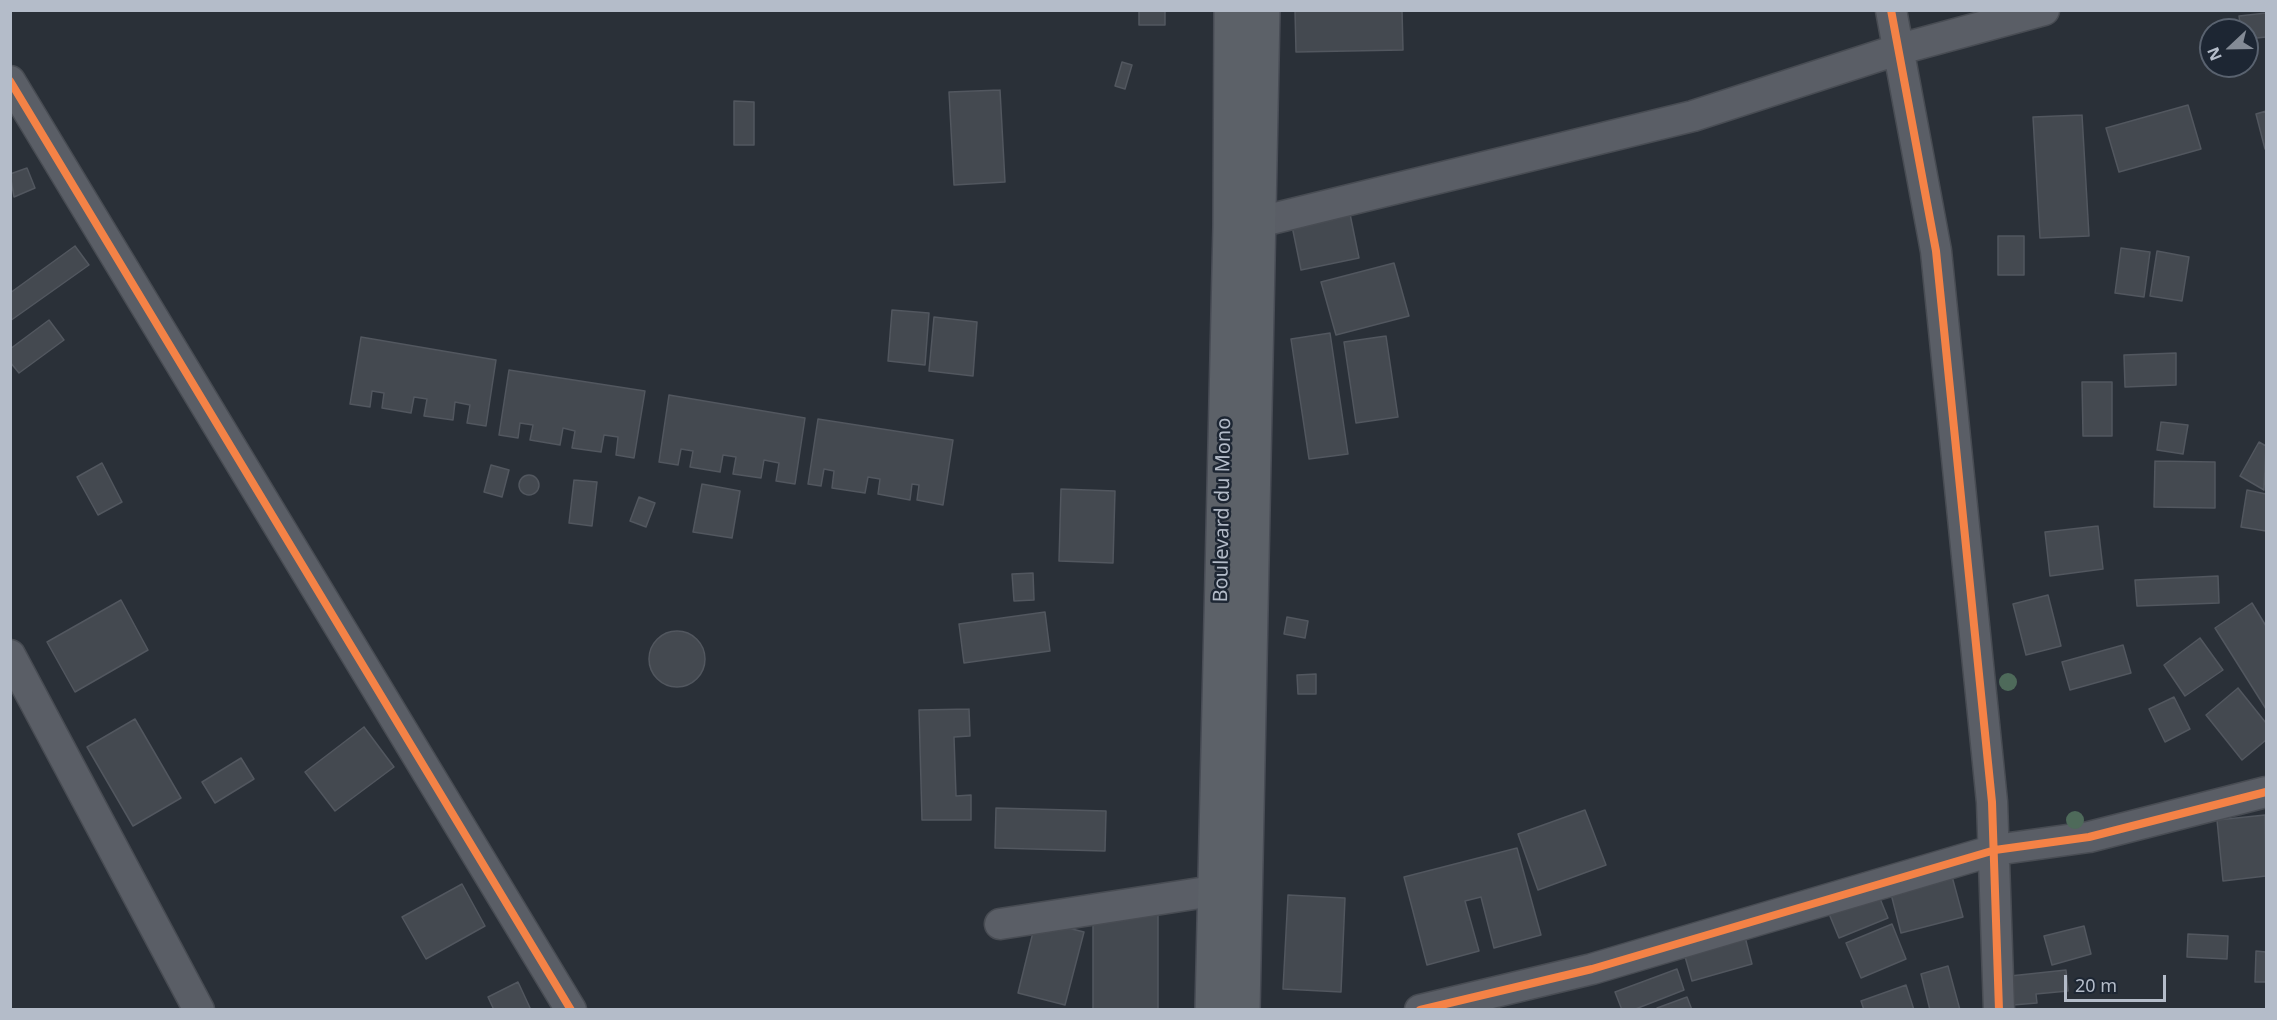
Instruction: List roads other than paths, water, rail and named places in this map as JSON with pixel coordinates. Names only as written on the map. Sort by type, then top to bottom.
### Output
[{"type":"main road","name":"Boulevard du Mono","points":[[1212,1010],[1230,227],[1232,10]]},
{"type":"main road","name":"Boulevard du Mono","points":[[1243,1010],[1263,10]]},
{"type":"street","points":[[1891,10],[1936,251],[1992,801],[1999,1010]]},
{"type":"street","points":[[1258,222],[1694,116],[1900,49],[2044,10]]},
{"type":"street","points":[[10,81],[571,1010]]},
{"type":"street","points":[[10,654],[199,1010]]},
{"type":"street","points":[[1420,1010],[1592,969],[1995,850],[2088,837],[2266,792]]},
{"type":"street","points":[[1000,924],[1213,891],[1246,891]]}]
